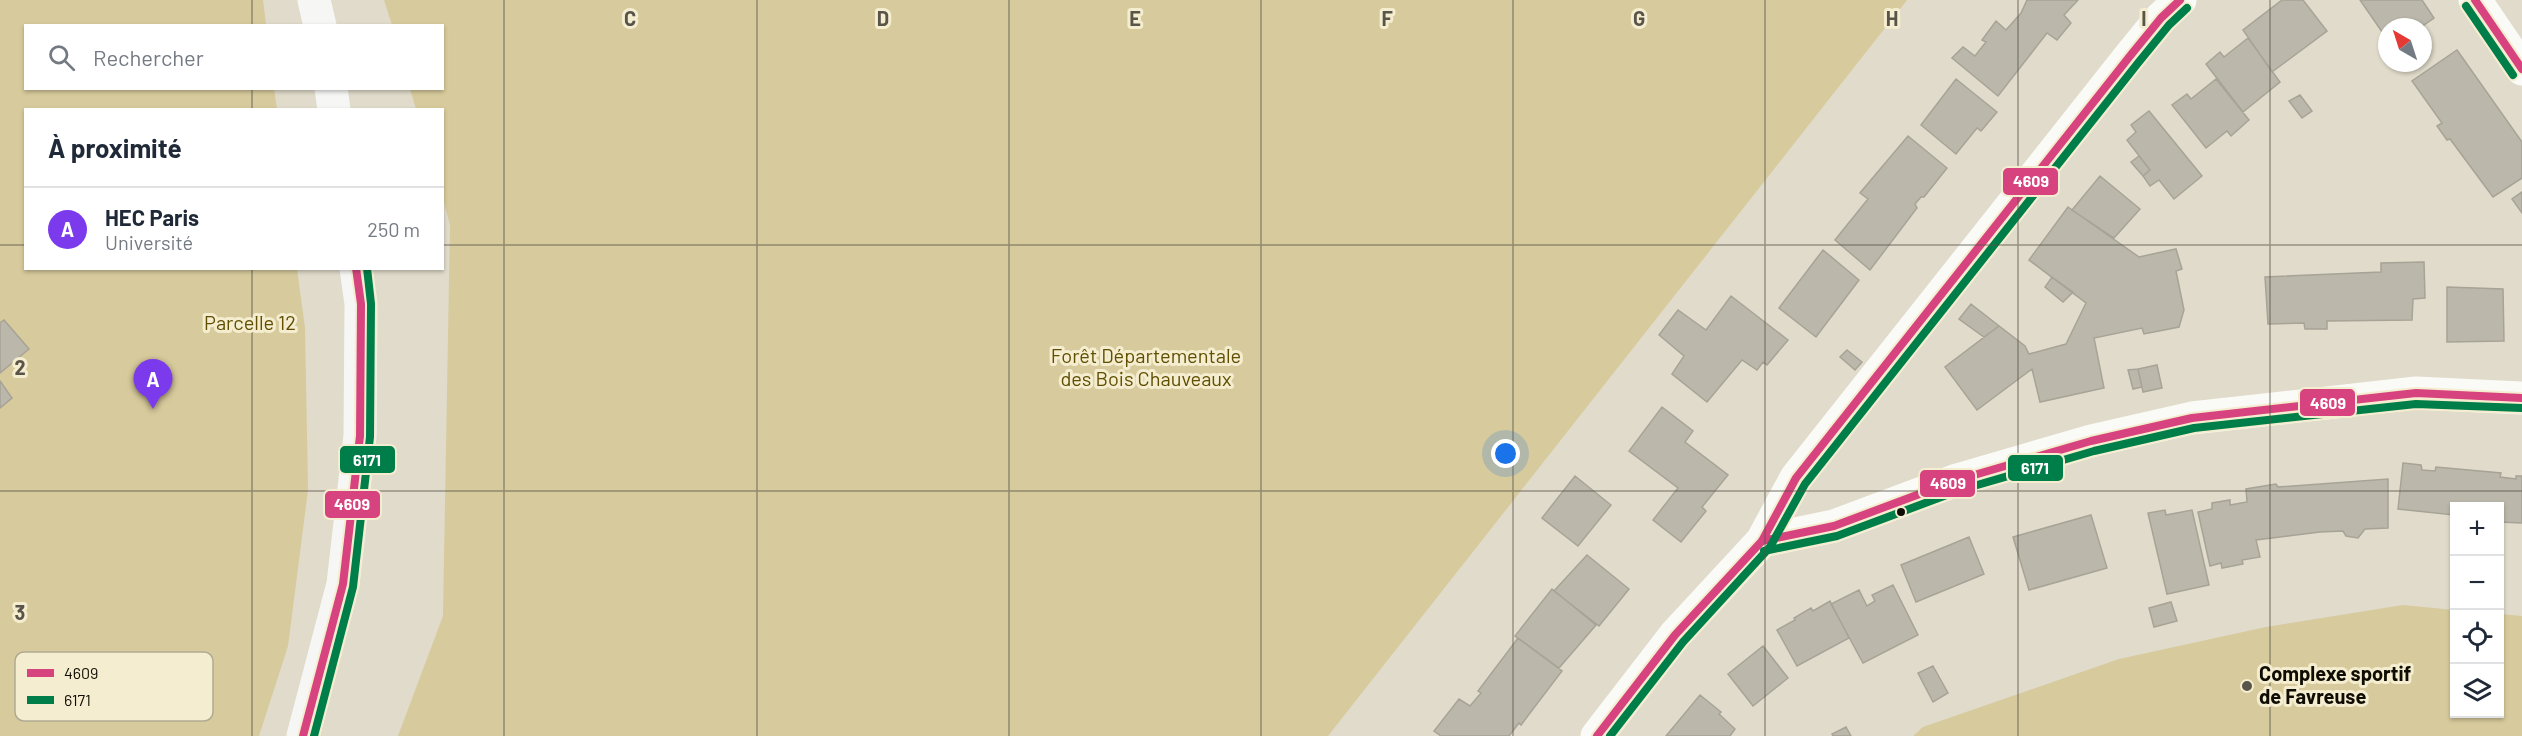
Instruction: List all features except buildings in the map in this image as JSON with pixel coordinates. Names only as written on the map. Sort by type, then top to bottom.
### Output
[{"type":"main road","points":[[315,0],[320,24]]},
{"type":"main road","points":[[331,90],[334,108]]},
{"type":"main road","points":[[303,736],[343,584],[360,436],[361,304],[356,270]]},
{"type":"street","points":[[1598,736],[1675,635],[1762,541],[1796,478],[2130,56],[2161,18],[2180,0]]},
{"type":"street","points":[[2475,0],[2522,69]]},
{"type":"street","points":[[1762,541],[1834,526],[1957,480],[2080,444],[2192,418],[2416,393],[2522,398]]},
{"type":"green space","name":"Parcelle 12","points":[[0,0],[263,0],[266,24],[24,24],[24,90],[274,90],[277,108],[24,108],[24,270],[297,270],[305,328],[308,490],[288,646],[259,736],[0,736]]},
{"type":"green space","name":"Forêt Départementale des Bois Chauveaux","points":[[384,0],[1907,0],[1328,736],[398,736],[443,616],[450,225],[444,202],[444,108],[416,108],[410,90],[444,90],[444,24],[392,24]]},
{"type":"green space","name":"Complexe sportif de Favreuse","points":[[2403,605],[2450,610],[2450,718],[2504,718],[2504,614],[2522,616],[2522,736],[1913,736],[1923,727],[2119,659],[2266,627]]},
{"type":"transit line","name":"4609","points":[[1597,736],[1675,635],[1762,541],[1796,478],[2130,56],[2161,18],[2180,0]]},
{"type":"transit line","name":"4609","points":[[2475,0],[2522,69]]},
{"type":"transit line","name":"6171","points":[[2466,6],[2513,75]]},
{"type":"transit line","name":"6171","points":[[1610,736],[1683,642],[1770,547],[1805,484],[2138,63],[2169,25],[2187,8]]},
{"type":"transit line","name":"4609","points":[[303,736],[343,584],[360,436],[361,304],[356,270]]},
{"type":"transit line","name":"6171","points":[[314,736],[353,587],[370,437],[371,304],[367,270]]},
{"type":"transit line","name":"4609","points":[[1762,541],[1834,526],[1957,480],[2091,441],[2192,418],[2416,393],[2522,398]]},
{"type":"transit line","name":"6171","points":[[1764,551],[1837,536],[1960,490],[2094,451],[2194,428],[2416,404],[2522,408]]},
{"type":"place","name":"HEC Paris","points":[[153,409]]},
{"type":"place","name":"Complexe sportif de Favreuse","points":[[2247,686]]}]
